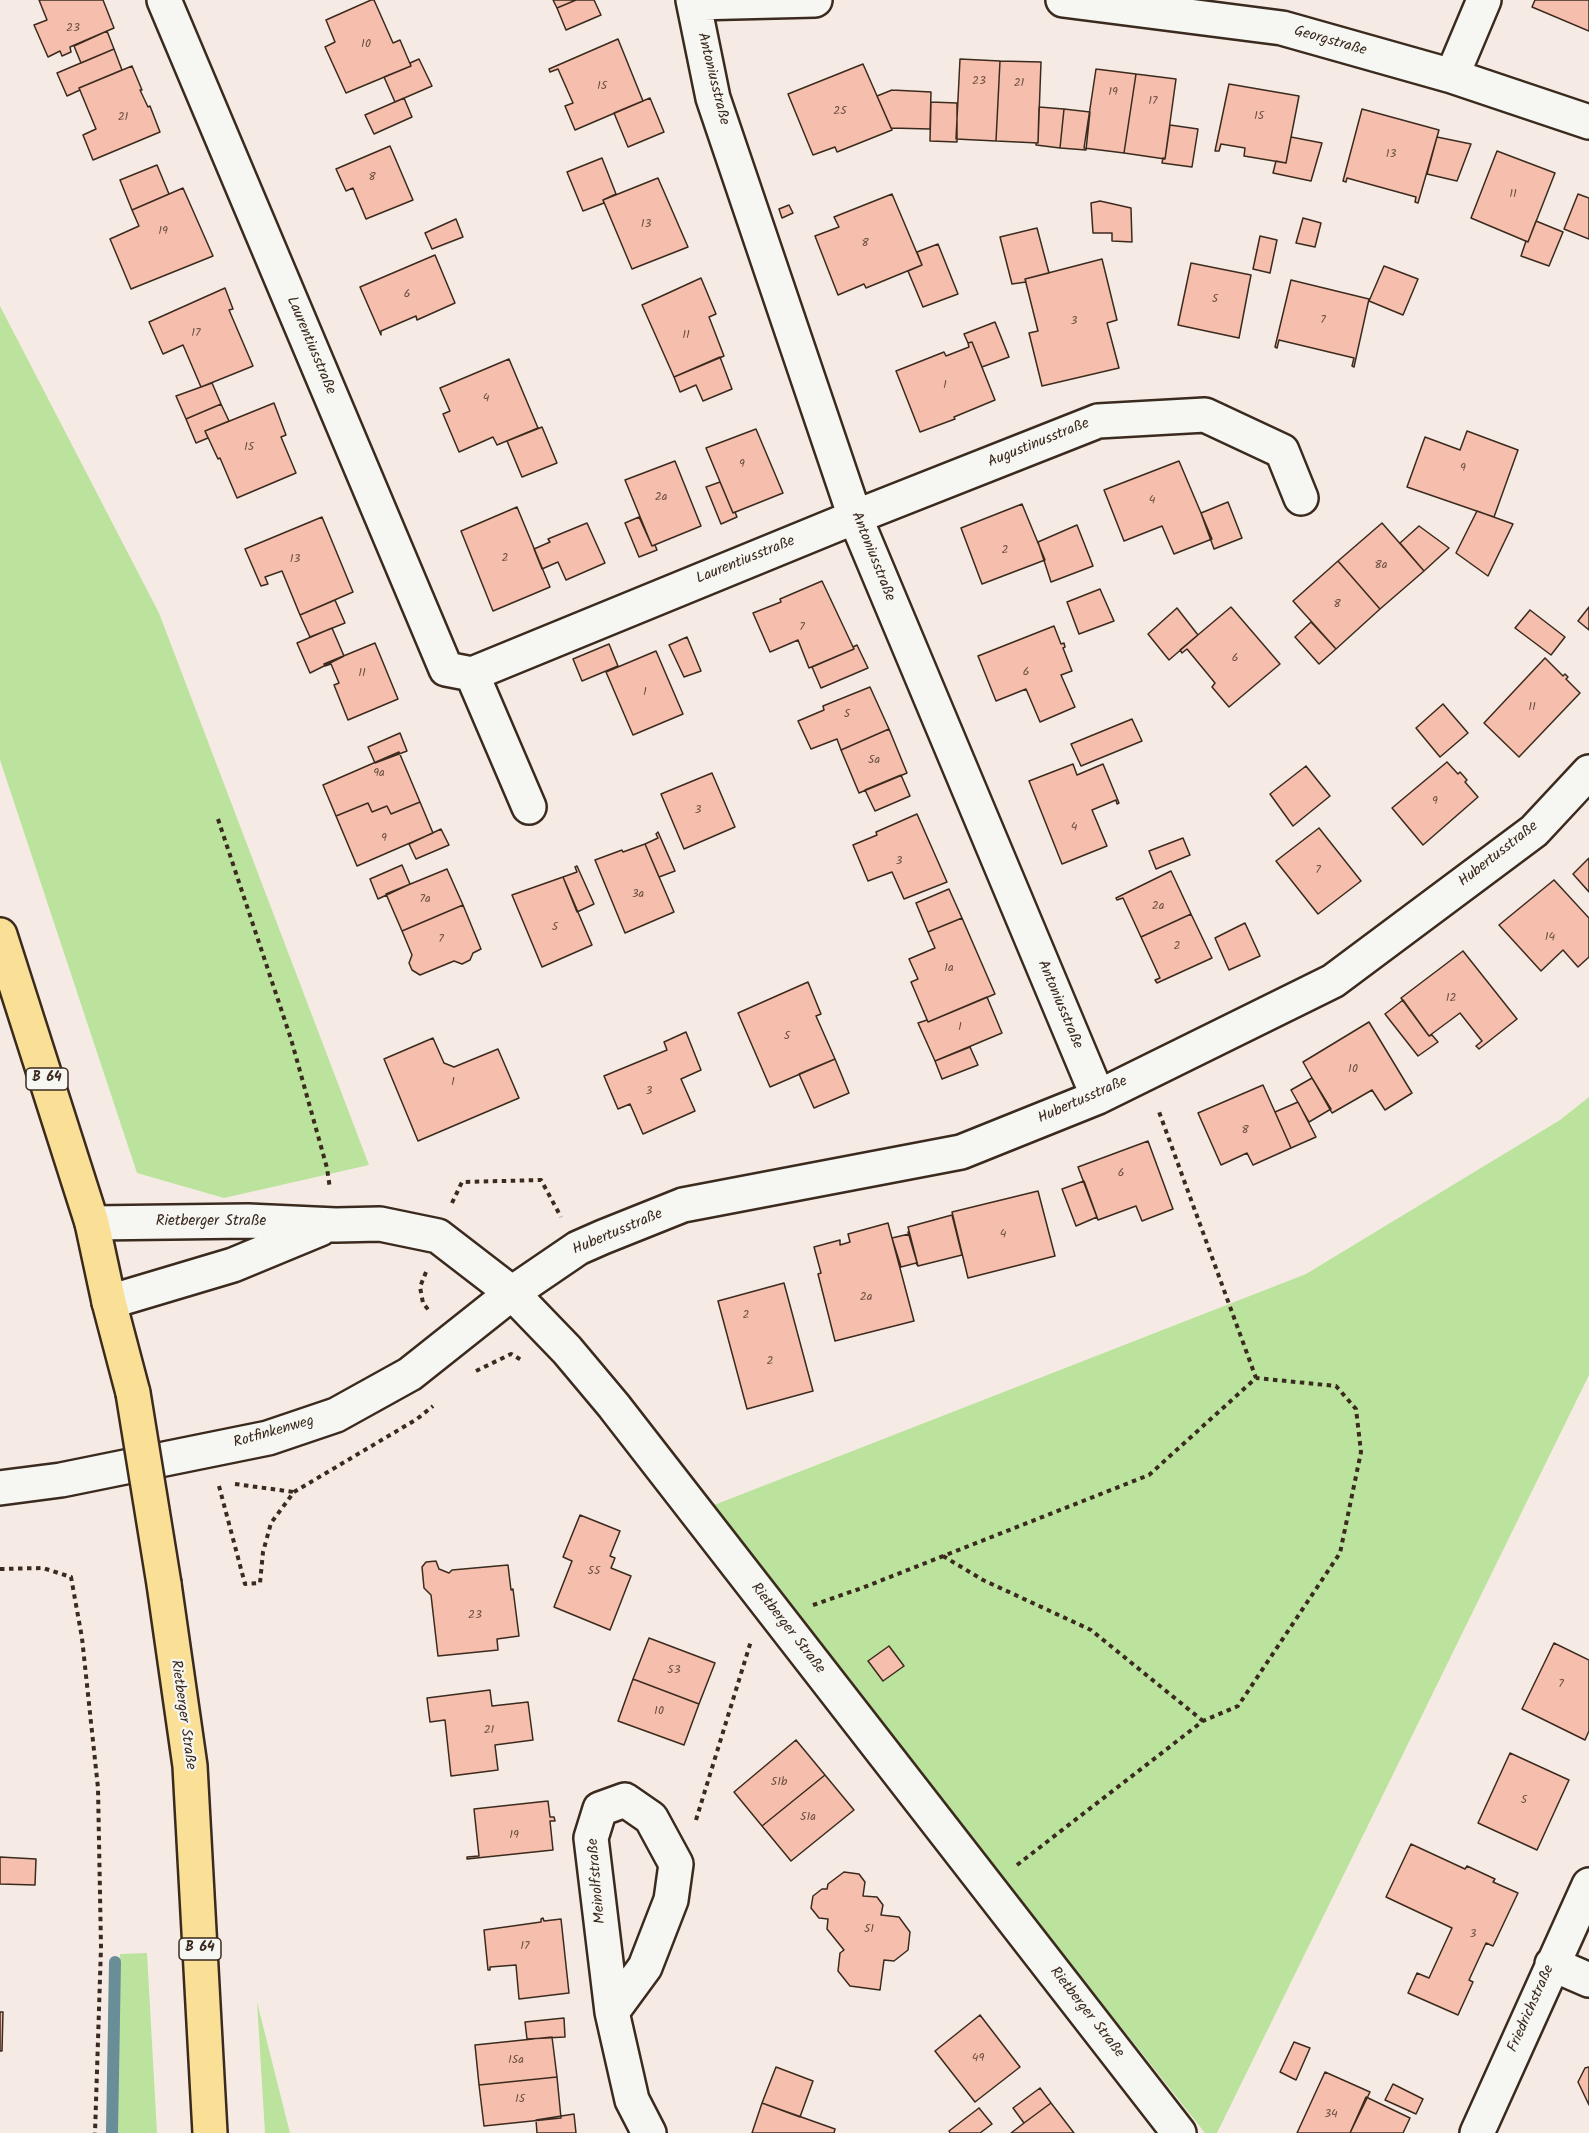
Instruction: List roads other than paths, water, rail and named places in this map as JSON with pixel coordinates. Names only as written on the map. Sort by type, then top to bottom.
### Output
[{"type":"main road","name":"Rietberger Straße","points":[[0,935],[92,1223],[109,1302],[133,1393],[190,1766],[210,2133]]},
{"type":"street","name":"Laurentiusstraße","points":[[164,0],[447,669],[471,674],[855,517]]},
{"type":"street","points":[[694,2],[815,0]]},
{"type":"street","name":"Georgstraße","points":[[1063,0],[1282,28],[1452,76],[1589,122]]},
{"type":"street","points":[[1452,76],[1484,0]]},
{"type":"street","name":"Antoniusstraße","points":[[694,2],[713,98],[855,517],[1098,1097]]},
{"type":"street","name":"Augustinusstraße","points":[[855,517],[1098,421],[1205,415],[1282,451],[1301,498]]},
{"type":"street","points":[[471,674],[529,807]]},
{"type":"street","name":"Hubertusstraße","points":[[512,1293],[578,1248],[683,1205],[960,1152],[1098,1097],[1333,981],[1534,831],[1589,772]]},
{"type":"street","name":"Rietberger Straße","points":[[92,1223],[248,1221],[333,1225],[380,1224],[438,1236],[512,1293],[567,1350],[607,1397],[1179,2133]]},
{"type":"street","name":"Rietberger Straße","points":[[109,1302],[233,1265],[333,1225]]},
{"type":"street","name":"Rotfinkenweg","points":[[0,1488],[61,1480],[268,1438],[336,1415],[410,1374],[512,1293]]},
{"type":"street","name":"Meinolfstraße","points":[[612,2012],[645,1967],[671,1900],[676,1864],[651,1818],[625,1800],[600,1809],[591,1838],[612,2012],[632,2100],[649,2133]]},
{"type":"street","name":"Friedrichstraße","points":[[1476,2133],[1589,1885]]},
{"type":"street","points":[[1552,1964],[1589,1980]]},
{"type":"waterway","points":[[112,2133],[115,1962]]}]
